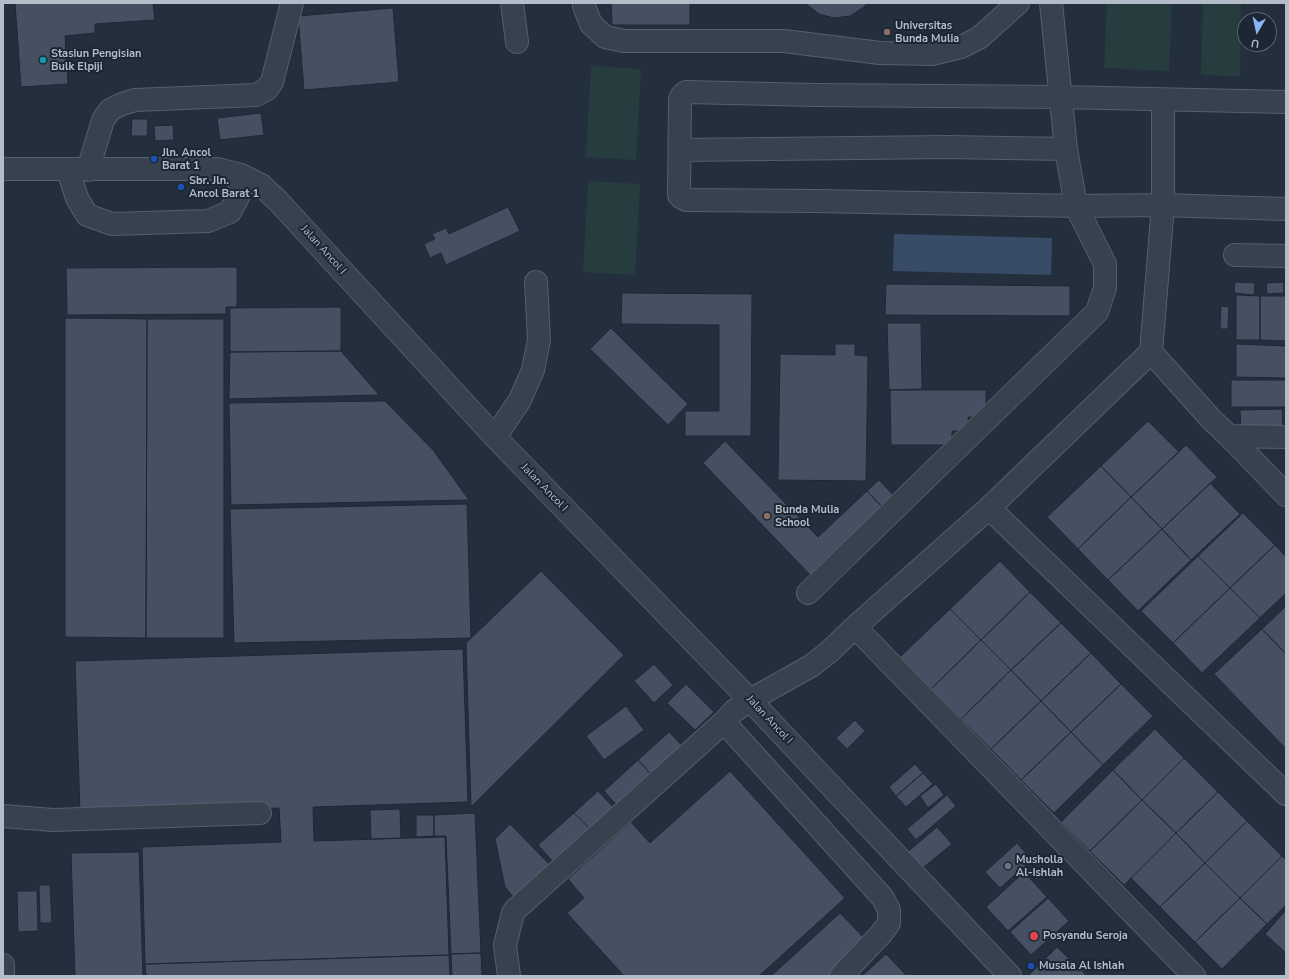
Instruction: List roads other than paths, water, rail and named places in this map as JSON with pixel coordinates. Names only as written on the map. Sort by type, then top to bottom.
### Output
[{"type":"street","points":[[241,175],[238,197],[230,212],[208,221],[112,224],[87,215],[77,198],[78,170],[102,120],[110,110],[135,100],[256,94],[267,88],[272,82],[292,3]]},
{"type":"street","points":[[512,3],[518,42]]},
{"type":"street","points":[[584,3],[591,24],[605,37],[624,41],[784,41],[880,53],[932,54],[961,47],[979,38],[1018,3]]},
{"type":"street","points":[[808,593],[1097,312],[1105,288],[1105,264],[1076,206],[1066,149],[1051,3]]},
{"type":"street","points":[[1286,102],[1061,97],[816,95],[686,92],[680,99],[679,195],[686,200],[1076,206],[1163,205],[1286,209]]},
{"type":"street","points":[[509,976],[505,945],[515,910],[724,722],[734,711],[750,700],[811,666],[829,652],[989,508],[1151,352],[1163,205],[1164,100]]},
{"type":"street","points":[[680,150],[947,147],[1066,149]]},
{"type":"street","name":"Jalan Ancol I","points":[[3,169],[218,169],[241,175],[262,185],[495,437],[750,700],[1010,976]]},
{"type":"street","points":[[1236,255],[1286,256]]},
{"type":"street","points":[[495,437],[520,400],[533,370],[538,340],[536,282]]},
{"type":"street","points":[[1151,352],[1211,419],[1286,495]]},
{"type":"street","points":[[1228,436],[1286,437]]},
{"type":"street","points":[[989,508],[1286,794]]},
{"type":"street","points":[[855,627],[1194,976]]},
{"type":"street","points":[[724,722],[884,898],[889,910],[888,923],[881,934],[841,976]]},
{"type":"street","points":[[3,816],[53,820],[260,812]]},
{"type":"street","points":[[3,965],[3,976]]},
{"type":"water","points":[[894,234],[1052,238],[1051,275],[893,271]]},
{"type":"place","name":"Universitas Bunda Mulia","points":[[887,32]]},
{"type":"place","name":"Stasiun Pengisian Bulk Elpiji","points":[[43,60]]},
{"type":"place","name":"Jln. Ancol Barat 1","points":[[154,159]]},
{"type":"place","name":"Sbr. Jln. Ancol Barat 1","points":[[181,187]]},
{"type":"place","name":"Bunda Mulia School","points":[[767,516]]},
{"type":"place","name":"Musholla Al-Ishlah","points":[[1008,866]]},
{"type":"place","name":"Posyandu Seroja","points":[[1034,936]]},
{"type":"place","name":"Musala Al Ishlah","points":[[1031,966]]}]
